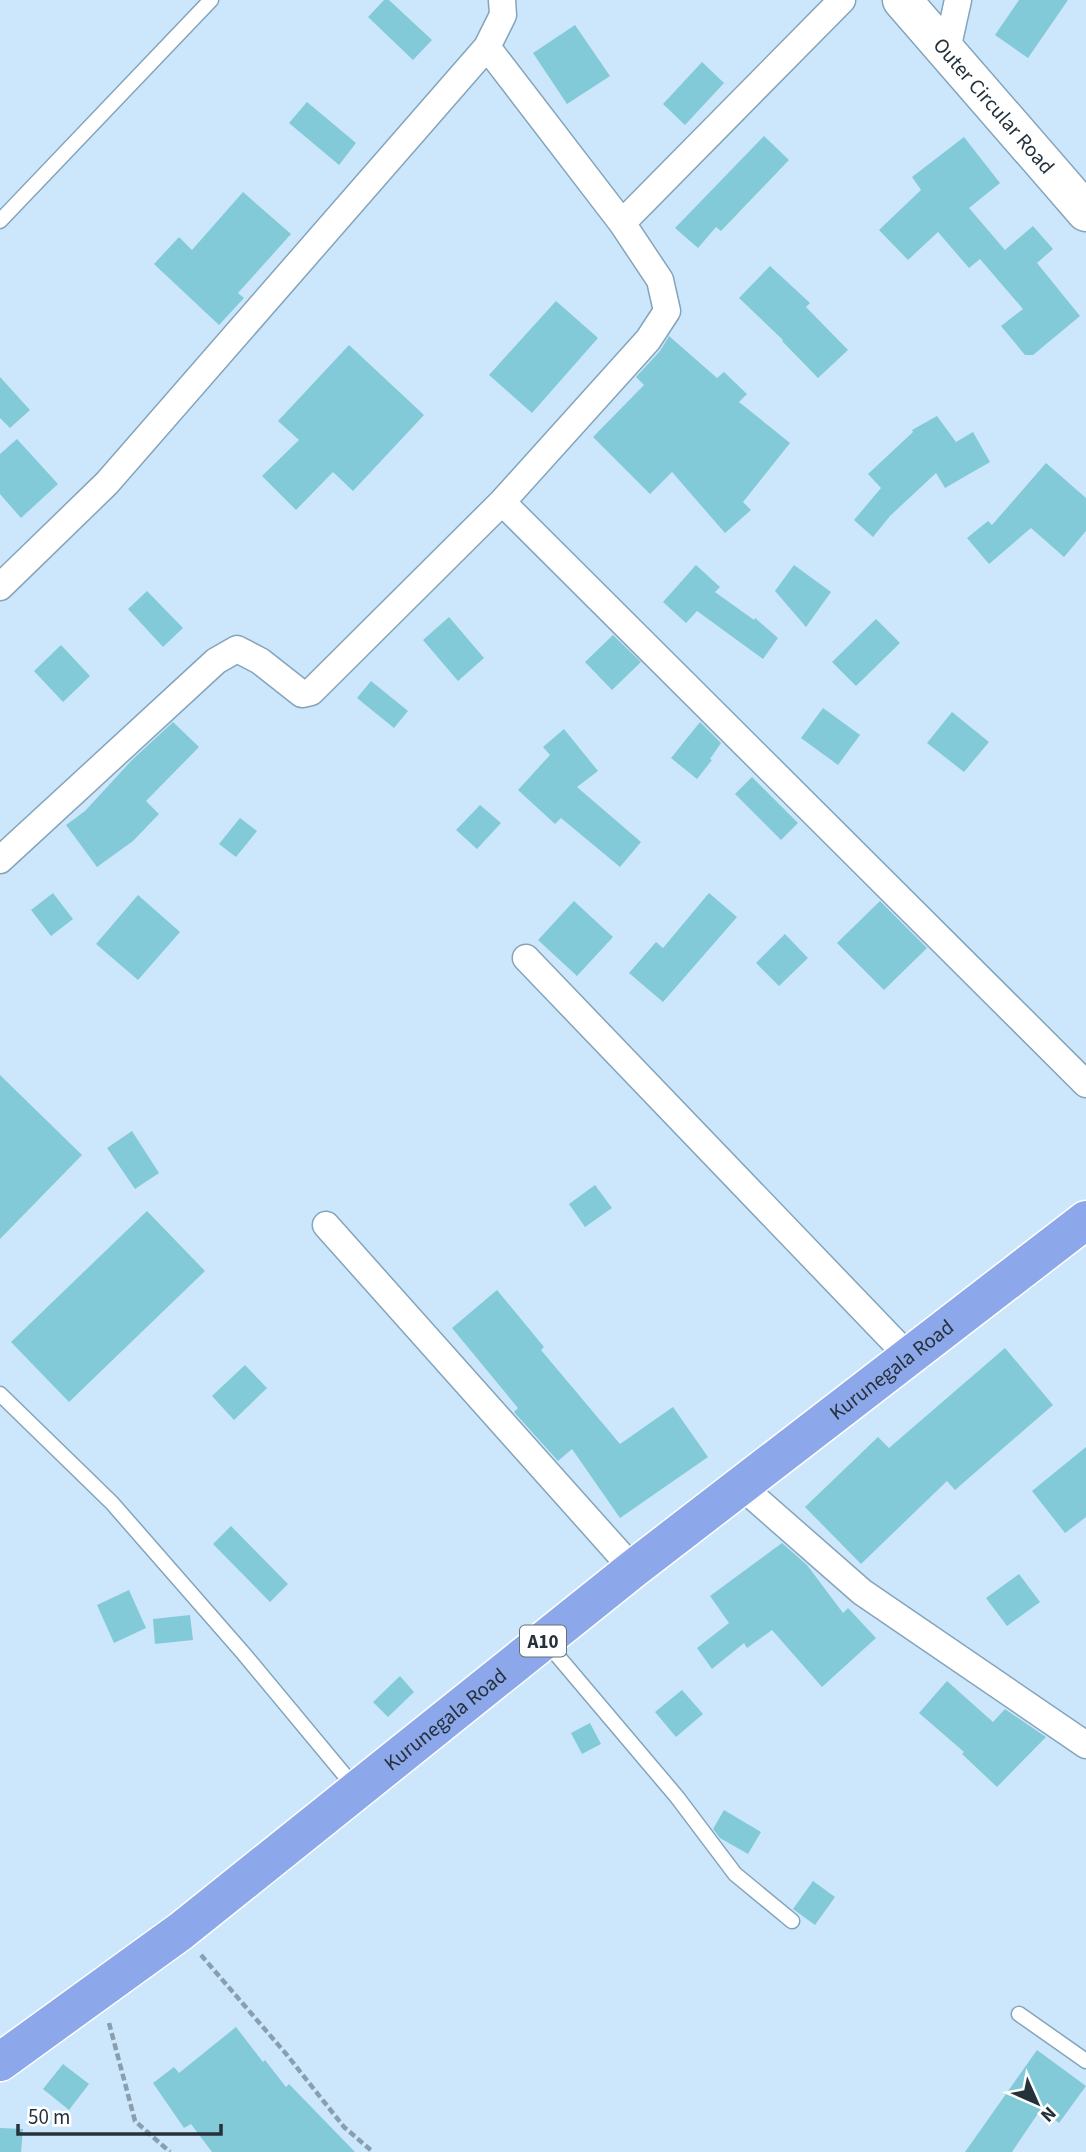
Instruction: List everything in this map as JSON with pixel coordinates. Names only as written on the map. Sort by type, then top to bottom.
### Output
[{"type":"highway","name":"Kurunegala Road","points":[[0,2062],[181,1931],[633,1569],[1086,1220]]},
{"type":"street","points":[[0,587],[107,483],[487,47],[503,15],[502,0]]},
{"type":"street","points":[[622,223],[842,0]]},
{"type":"street","name":"Outer Circular Road","points":[[902,0],[1086,212]]},
{"type":"street","points":[[947,50],[958,0]]},
{"type":"street","points":[[0,860],[216,662],[237,649],[260,661],[302,694],[311,692],[502,502],[648,340],[667,311],[660,280],[622,223],[487,47]]},
{"type":"street","points":[[502,502],[1086,1084]]},
{"type":"street","points":[[526,958],[909,1357]]},
{"type":"street","points":[[326,1226],[633,1569]]},
{"type":"street","points":[[740,1485],[862,1592],[1086,1745]]},
{"type":"lane","points":[[0,221],[211,0]]},
{"type":"lane","points":[[0,1394],[112,1503],[358,1790]]},
{"type":"lane","points":[[544,1640],[677,1797],[735,1874],[792,1921]]},
{"type":"lane","points":[[1019,2014],[1086,2061]]},
{"type":"path","points":[[181,1931],[287,2055],[344,2127],[373,2152]]},
{"type":"path","points":[[101,1991],[135,2121],[170,2152]]},
{"type":"building","points":[[384,0],[389,0],[432,40],[413,60],[368,17]]},
{"type":"building","points":[[1019,0],[1068,0],[1028,58],[995,35]]},
{"type":"building","points":[[575,25],[610,76],[567,104],[533,53]]},
{"type":"building","points":[[702,62],[724,83],[685,125],[663,104]]},
{"type":"building","points":[[307,102],[356,143],[339,165],[289,123]]},
{"type":"building","points":[[764,136],[789,160],[721,231],[716,227],[698,248],[675,228]]},
{"type":"building","points":[[964,137],[1000,183],[969,208],[1005,250],[1033,226],[1053,249],[1037,263],[1080,316],[1033,355],[1025,355],[1001,326],[1023,309],[980,259],[969,268],[938,232],[908,260],[879,230],[921,190],[912,177]]},
{"type":"building","points":[[243,192],[291,234],[238,293],[244,298],[219,325],[154,264],[179,237],[192,250]]},
{"type":"building","points":[[770,266],[810,303],[806,307],[848,350],[818,378],[739,298]]},
{"type":"building","points":[[556,301],[598,338],[532,413],[489,375]]},
{"type":"building","points":[[669,336],[717,378],[724,372],[747,394],[739,402],[790,443],[743,502],[751,510],[725,533],[672,472],[650,494],[593,437],[644,385],[636,377],[660,351]]},
{"type":"building","points":[[349,345],[424,415],[353,491],[333,472],[296,510],[262,476],[299,440],[278,421]]},
{"type":"building","points":[[0,377],[30,410],[10,428],[0,418]]},
{"type":"building","points":[[937,416],[956,442],[973,432],[990,462],[945,488],[936,473],[890,516],[873,537],[854,520],[881,488],[868,474],[913,432],[912,430]]},
{"type":"building","points":[[17,439],[58,484],[21,518],[0,494],[0,454]]},
{"type":"building","points":[[1046,463],[1086,498],[1086,531],[1064,557],[1031,528],[989,564],[967,538],[988,521],[992,525]]},
{"type":"building","points":[[696,565],[720,587],[715,592],[754,620],[755,618],[778,638],[763,659],[697,611],[686,623],[663,602]]},
{"type":"building","points":[[794,565],[831,592],[806,627],[775,591]]},
{"type":"building","points":[[147,591],[183,628],[163,647],[128,609]]},
{"type":"building","points":[[449,617],[484,658],[458,681],[423,640]]},
{"type":"building","points":[[876,619],[900,643],[856,686],[832,662]]},
{"type":"building","points":[[613,635],[641,662],[612,690],[585,662]]},
{"type":"building","points":[[61,645],[90,676],[63,702],[34,671]]},
{"type":"building","points":[[371,681],[408,711],[394,728],[357,698]]},
{"type":"building","points":[[823,708],[860,735],[838,765],[801,738]]},
{"type":"building","points":[[952,712],[989,742],[964,772],[927,743]]},
{"type":"building","points":[[173,722],[199,747],[146,801],[159,814],[133,841],[97,867],[66,825],[85,811],[132,760]]},
{"type":"building","points":[[700,722],[721,743],[697,779],[671,758]]},
{"type":"building","points":[[564,729],[598,771],[577,787],[641,842],[620,867],[561,818],[555,824],[518,790],[550,755],[543,747]]},
{"type":"building","points":[[752,777],[798,823],[781,840],[735,794]]},
{"type":"building","points":[[480,805],[501,823],[477,849],[456,830]]},
{"type":"building","points":[[240,818],[257,831],[236,857],[219,844]]},
{"type":"building","points":[[53,893],[73,919],[51,936],[31,910]]},
{"type":"building","points":[[709,893],[737,917],[663,1002],[629,973],[656,942],[663,948]]},
{"type":"building","points":[[138,895],[180,932],[138,980],[96,944]]},
{"type":"building","points":[[574,901],[613,937],[577,976],[538,940]]},
{"type":"building","points":[[880,901],[927,948],[884,990],[837,943]]},
{"type":"building","points":[[785,934],[808,958],[779,986],[756,963]]},
{"type":"building","points":[[0,1075],[82,1155],[0,1239]]},
{"type":"building","points":[[132,1131],[159,1173],[135,1189],[107,1148]]},
{"type":"building","points":[[595,1185],[612,1208],[585,1227],[569,1204]]},
{"type":"building","points":[[147,1211],[205,1271],[69,1402],[11,1342]]},
{"type":"building","points":[[497,1290],[544,1347],[541,1350],[620,1444],[673,1407],[708,1457],[620,1518],[572,1449],[558,1461],[514,1412],[518,1408],[452,1328]]},
{"type":"building","points":[[1005,1348],[1053,1405],[955,1490],[947,1481],[861,1564],[805,1507],[878,1437],[889,1448]]},
{"type":"building","points":[[245,1365],[267,1388],[234,1420],[212,1396]]},
{"type":"building","points":[[1086,1447],[1086,1517],[1065,1533],[1032,1491]]},
{"type":"building","points":[[231,1526],[288,1584],[270,1602],[213,1544]]},
{"type":"building","points":[[782,1543],[807,1565],[843,1613],[848,1608],[876,1638],[822,1687],[772,1630],[747,1648],[744,1643],[712,1669],[697,1648],[729,1623],[710,1596]]},
{"type":"building","points":[[1019,1574],[1040,1602],[1007,1626],[986,1598]]},
{"type":"building","points":[[129,1590],[146,1628],[114,1643],[97,1605]]},
{"type":"building","points":[[190,1615],[193,1640],[155,1644],[153,1619]]},
{"type":"building","points":[[400,1676],[414,1692],[388,1717],[373,1702]]},
{"type":"building","points":[[947,1681],[993,1722],[1005,1709],[1046,1737],[997,1787],[962,1754],[964,1752],[919,1713]]},
{"type":"building","points":[[682,1690],[703,1714],[676,1737],[655,1712]]},
{"type":"building","points":[[590,1723],[601,1744],[582,1754],[571,1733]]},
{"type":"building","points":[[724,1810],[761,1832],[748,1854],[720,1838],[713,1829]]},
{"type":"building","points":[[813,1881],[835,1897],[815,1925],[793,1909]]},
{"type":"building","points":[[236,2027],[286,2087],[289,2084],[355,2152],[212,2152],[191,2124],[184,2128],[153,2083],[174,2067],[179,2073]]},
{"type":"building","points":[[1037,2050],[1086,2086],[1059,2123],[1041,2109],[1012,2152],[965,2152]]},
{"type":"building","points":[[63,2064],[89,2084],[69,2110],[43,2089]]},
{"type":"building","points":[[0,2128],[23,2129],[21,2152],[0,2152]]}]
